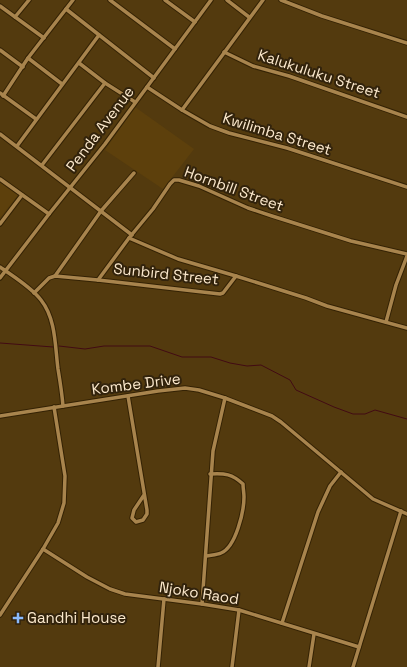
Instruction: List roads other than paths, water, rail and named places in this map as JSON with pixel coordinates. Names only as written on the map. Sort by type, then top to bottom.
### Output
[{"type":"street","points":[[15,17],[29,0]]},
{"type":"street","points":[[36,120],[2,95],[28,58],[73,0]]},
{"type":"street","points":[[110,0],[175,49]]},
{"type":"street","points":[[165,0],[195,22]]},
{"type":"street","name":"Penda Avenue","points":[[0,278],[105,144],[211,0]]},
{"type":"street","points":[[227,0],[250,17]]},
{"type":"street","points":[[182,110],[263,0]]},
{"type":"street","points":[[281,0],[322,16],[407,43]]},
{"type":"street","points":[[0,6],[44,38]]},
{"type":"street","points":[[66,9],[154,78]]},
{"type":"street","points":[[17,146],[99,35]]},
{"type":"street","points":[[0,50],[23,67]]},
{"type":"street","name":"Kalukuluku Street","points":[[224,52],[253,66],[407,117]]},
{"type":"street","points":[[28,58],[62,84]]},
{"type":"street","points":[[79,63],[105,83],[135,102]]},
{"type":"street","points":[[42,165],[105,83]]},
{"type":"street","name":"Kwilimba Street","points":[[147,87],[210,126],[230,133],[287,148],[407,187]]},
{"type":"street","points":[[0,134],[132,234]]},
{"type":"street","points":[[34,293],[49,278],[55,276],[101,211],[134,172]]},
{"type":"street","points":[[0,179],[49,214]]},
{"type":"street","name":"Hornbill Street","points":[[98,280],[174,180],[179,180],[198,186],[248,208],[272,216],[351,241],[407,255]]},
{"type":"street","points":[[0,224],[22,195]]},
{"type":"street","points":[[129,238],[178,259],[236,276]]},
{"type":"street","points":[[386,322],[396,285],[407,255]]},
{"type":"street","points":[[0,267],[34,293],[41,300],[46,309],[52,325],[63,406]]},
{"type":"street","name":"Sunbird Street","points":[[55,276],[220,294],[224,293],[236,276],[327,306],[407,328]]},
{"type":"street","name":"Kombe Drive","points":[[0,416],[158,391],[185,388],[199,390],[225,398],[266,414],[281,422],[373,499],[407,514]]},
{"type":"street","points":[[128,396],[144,495],[147,514],[143,520],[136,522],[132,518],[134,510],[144,495]]},
{"type":"street","points":[[202,604],[210,474],[213,451],[225,398]]},
{"type":"street","points":[[0,615],[43,549],[58,522],[64,503],[65,476],[54,407]]},
{"type":"street","points":[[282,623],[318,512],[330,486],[341,472]]},
{"type":"street","points":[[206,556],[222,553],[229,548],[235,538],[244,497],[243,484],[234,476],[220,473],[210,474]]},
{"type":"street","points":[[353,667],[401,512]]},
{"type":"street","name":"Njoko Raod","points":[[43,549],[87,577],[110,589],[125,594],[239,610],[314,634],[359,646]]},
{"type":"street","points":[[158,667],[164,599]]},
{"type":"street","points":[[232,667],[239,610]]},
{"type":"street","points":[[309,667],[314,634]]},
{"type":"waterway","points":[[0,343],[53,347]]},
{"type":"waterway","points":[[59,346],[85,349],[104,346],[150,346],[182,357],[211,357],[230,363],[247,366],[261,365],[290,380],[296,390],[334,407],[353,414],[365,414],[375,410],[407,419]]},
{"type":"place","name":"Gandhi House","points":[[18,618]]}]
